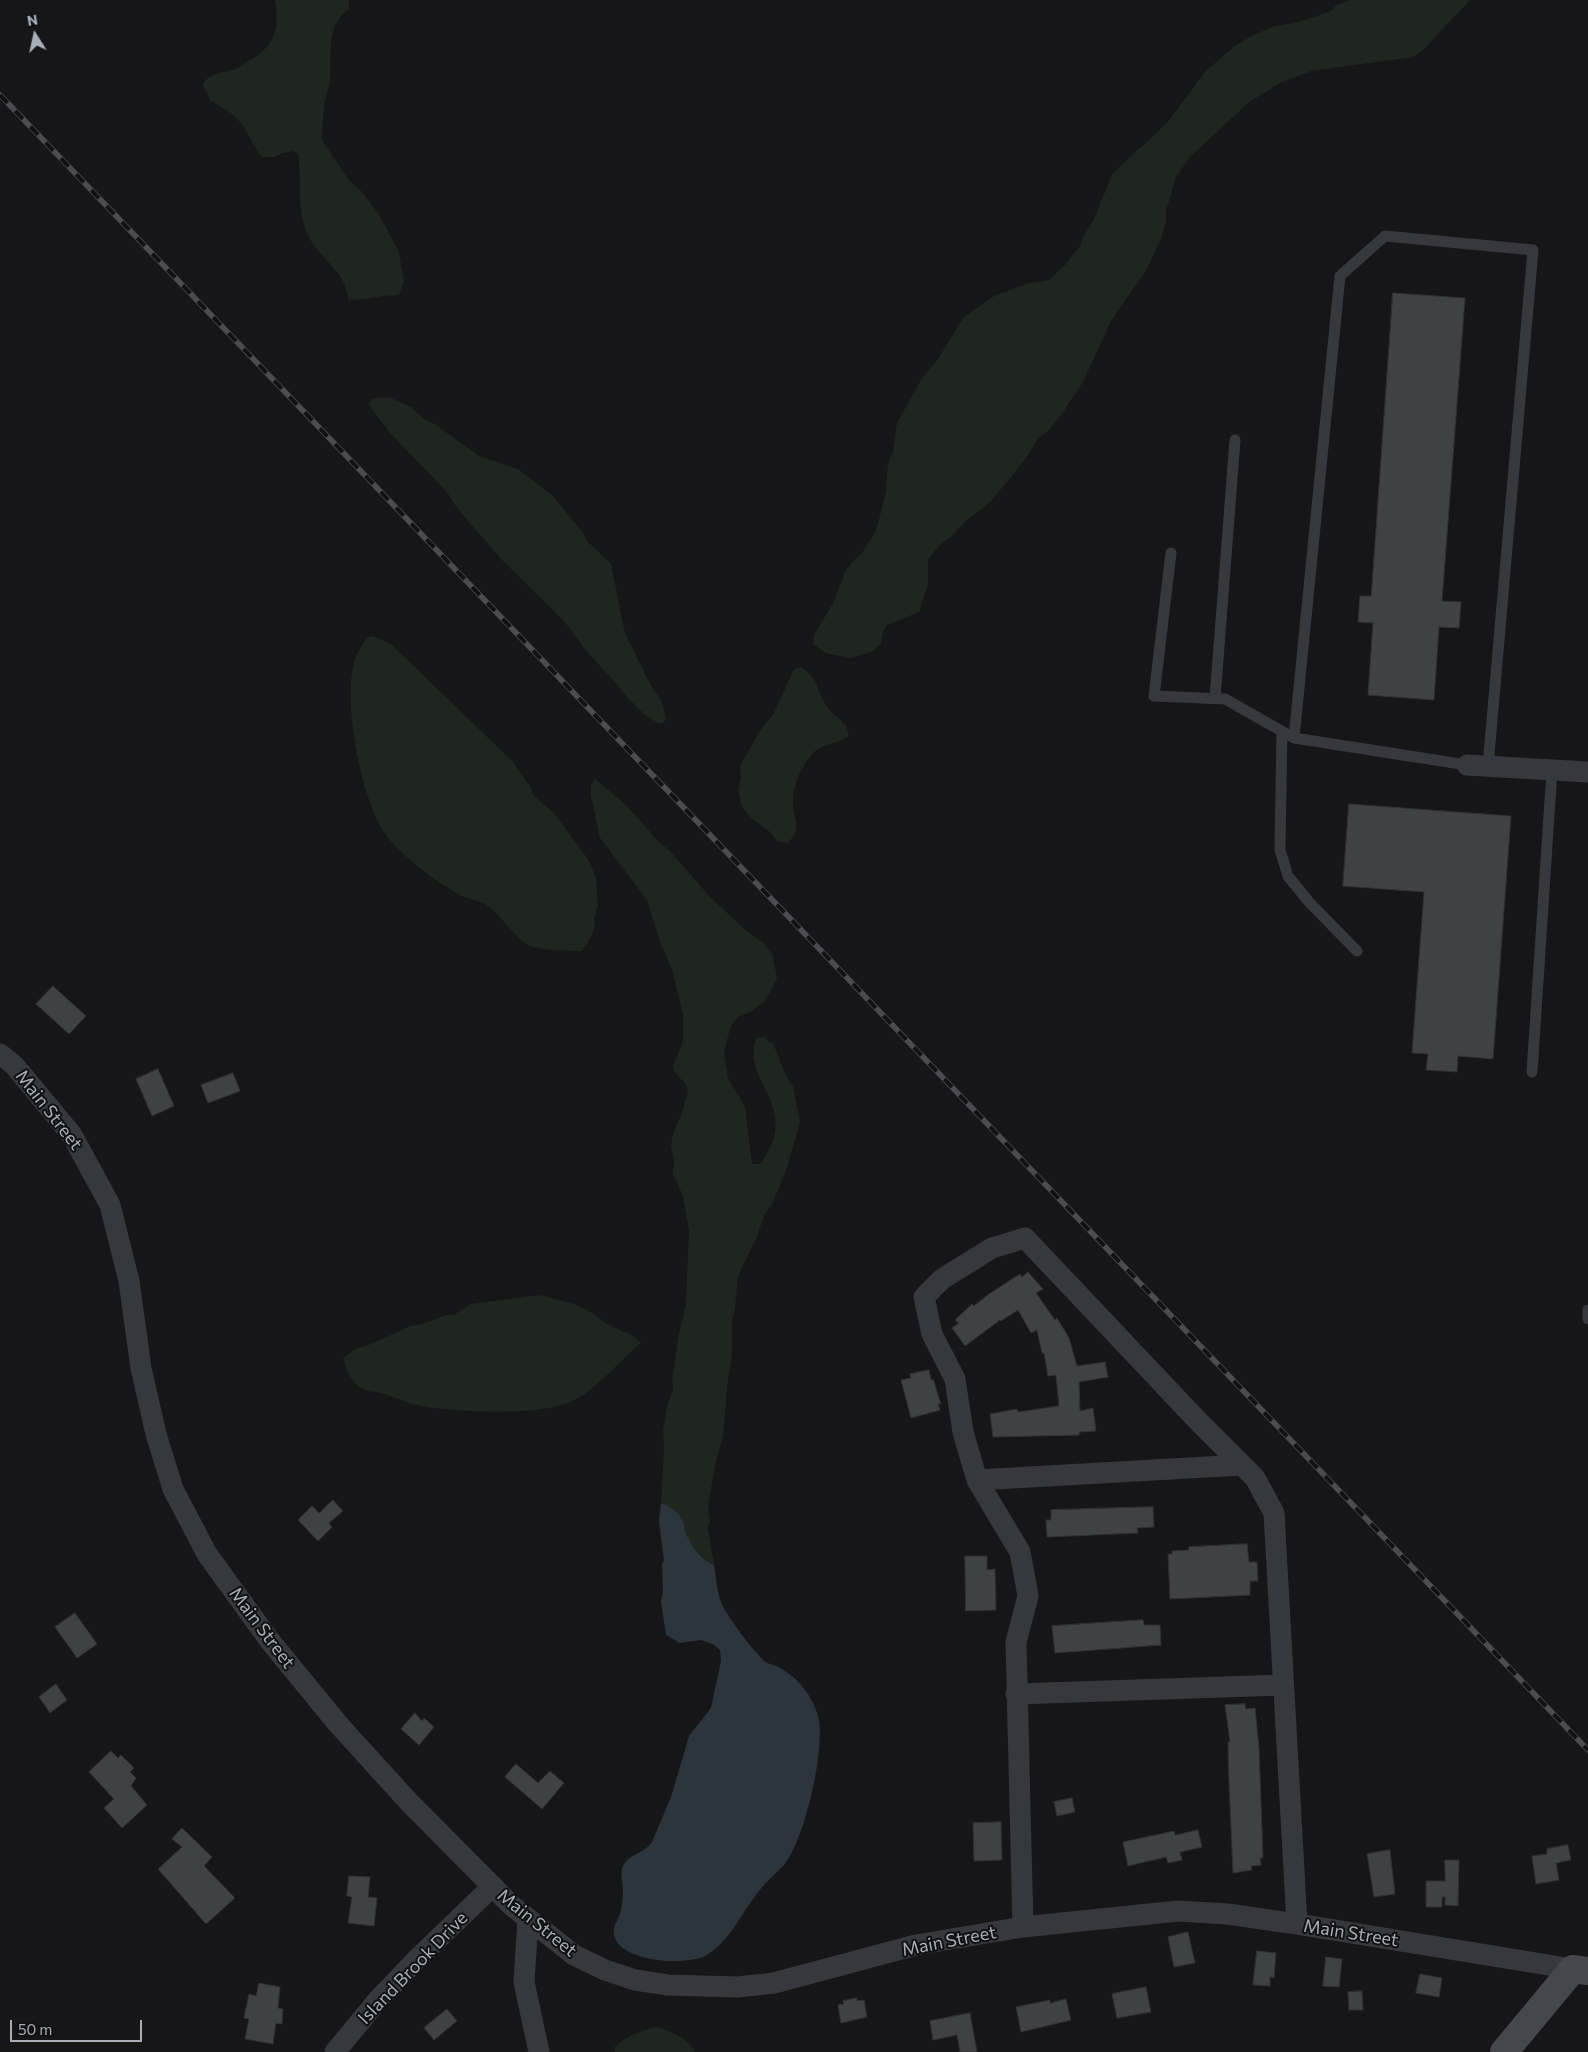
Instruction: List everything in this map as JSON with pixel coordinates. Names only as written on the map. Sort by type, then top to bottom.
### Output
[{"type":"main road","points":[[1504,2052],[1580,1970]]},
{"type":"street","points":[[1477,766],[1588,772]]},
{"type":"street","name":"Main Street","points":[[0,1054],[14,1065],[72,1134],[110,1205],[129,1281],[142,1368],[156,1434],[173,1489],[207,1554],[270,1641],[338,1724],[408,1800],[493,1886],[528,1919],[574,1955],[605,1970],[635,1980],[668,1985],[738,1987],[774,1983],[916,1945],[1023,1927],[1178,1911],[1227,1914],[1297,1924],[1580,1970]]},
{"type":"street","points":[[1023,1927],[1016,1642],[1028,1596],[1020,1552],[977,1480],[963,1432],[955,1379],[932,1334],[924,1297],[942,1280],[992,1248],[1025,1238],[1255,1478],[1274,1513],[1297,1924]]},
{"type":"street","points":[[977,1480],[1242,1466]]},
{"type":"street","points":[[1016,1694],[1283,1685]]},
{"type":"street","name":"Island Brook Drive","points":[[335,2052],[378,2000],[418,1958],[493,1886]]},
{"type":"street","points":[[528,1919],[524,1982],[539,2052]]},
{"type":"lane","points":[[1171,553],[1154,696],[1226,698],[1294,738],[1477,766],[1533,250],[1385,236],[1340,276],[1294,738]]},
{"type":"lane","points":[[1215,698],[1236,440]]},
{"type":"lane","points":[[1282,731],[1280,850],[1288,876],[1309,902],[1356,951]]},
{"type":"lane","points":[[1532,1072],[1552,770]]},
{"type":"lane","points":[[1588,1310],[1588,1319]]},
{"type":"shaded area","points":[[275,0],[349,0],[349,9],[341,15],[333,32],[330,82],[325,104],[321,139],[349,180],[363,193],[378,213],[399,252],[404,282],[399,295],[349,300],[343,281],[312,243],[305,228],[300,201],[298,154],[293,151],[275,157],[261,157],[242,124],[231,113],[210,100],[203,85],[211,76],[236,69],[265,49],[274,36],[276,28]]},
{"type":"shaded area","points":[[1350,0],[1470,0],[1424,49],[1413,57],[1311,71],[1280,83],[1248,103],[1190,157],[1176,177],[1166,211],[1166,221],[1162,236],[1147,269],[1111,321],[1083,382],[1062,414],[1047,432],[1039,437],[1029,454],[990,502],[966,521],[928,559],[928,584],[919,612],[887,625],[883,631],[881,643],[872,652],[850,658],[826,653],[813,644],[814,635],[833,603],[845,572],[851,563],[862,553],[876,531],[886,492],[888,464],[893,452],[897,423],[922,378],[938,359],[963,318],[994,296],[1029,283],[1049,280],[1065,265],[1080,246],[1093,221],[1113,173],[1167,123],[1205,72],[1232,48],[1253,35],[1275,26],[1295,23],[1329,12],[1337,5]]},
{"type":"shaded area","points":[[374,398],[391,398],[411,407],[423,418],[436,425],[479,456],[518,469],[553,496],[583,533],[587,541],[611,564],[625,633],[650,684],[662,702],[666,719],[663,723],[658,723],[645,715],[626,696],[588,653],[564,621],[500,558],[457,508],[447,492],[390,433],[368,404]]},
{"type":"shaded area","points":[[373,636],[391,644],[512,761],[530,786],[534,796],[554,813],[590,862],[596,879],[598,907],[594,917],[595,923],[592,935],[582,951],[551,950],[528,945],[523,942],[485,904],[460,895],[413,863],[389,839],[379,824],[363,781],[353,731],[351,707],[351,685],[355,659],[365,640]]},
{"type":"shaded area","points":[[801,667],[814,679],[829,709],[846,725],[849,736],[818,749],[806,763],[796,781],[793,794],[795,832],[788,843],[778,842],[770,832],[751,818],[742,807],[738,790],[741,777],[740,766],[760,731],[774,713],[794,669]]},
{"type":"shaded area","points":[[594,778],[625,804],[659,842],[670,851],[710,897],[750,934],[763,942],[773,956],[777,979],[765,1001],[752,1011],[738,1017],[731,1025],[724,1052],[728,1078],[745,1107],[752,1164],[760,1164],[772,1144],[776,1126],[769,1096],[756,1068],[753,1054],[756,1038],[766,1037],[767,1041],[773,1043],[786,1076],[793,1086],[800,1122],[786,1171],[738,1276],[732,1323],[732,1355],[723,1436],[715,1465],[708,1507],[710,1520],[708,1528],[714,1565],[693,1547],[678,1514],[661,1503],[663,1431],[667,1406],[673,1390],[672,1382],[678,1338],[686,1304],[689,1230],[683,1196],[673,1174],[674,1159],[671,1146],[673,1134],[688,1093],[686,1085],[674,1071],[673,1066],[683,1041],[683,1015],[672,969],[661,945],[647,900],[600,838],[591,796],[591,786]]},
{"type":"shaded area","points":[[540,1295],[577,1305],[596,1315],[605,1323],[635,1337],[641,1343],[597,1384],[578,1398],[568,1403],[536,1410],[496,1412],[416,1405],[382,1393],[367,1391],[354,1382],[346,1368],[343,1358],[355,1349],[411,1326],[446,1315],[454,1315],[470,1304]]},
{"type":"shaded area","points":[[661,1503],[671,1508],[680,1516],[686,1534],[694,1548],[701,1556],[714,1565],[721,1602],[741,1634],[766,1662],[794,1677],[810,1697],[817,1713],[820,1736],[816,1774],[806,1817],[792,1853],[783,1866],[758,1892],[731,1932],[719,1945],[705,1956],[683,1961],[668,1961],[639,1956],[627,1951],[618,1944],[614,1935],[615,1925],[622,1907],[621,1873],[623,1866],[629,1859],[652,1842],[671,1797],[689,1736],[711,1708],[721,1661],[720,1650],[714,1645],[701,1640],[680,1643],[666,1635],[661,1602],[663,1592],[662,1564],[664,1561],[659,1522]]},
{"type":"shaded area","points":[[656,2027],[673,2033],[688,2042],[695,2052],[615,2052],[614,2048],[623,2040],[639,2032]]},
{"type":"building","points":[[1393,293],[1465,298],[1442,601],[1461,602],[1459,628],[1439,627],[1434,700],[1368,695],[1373,623],[1358,622],[1360,596],[1371,596]]},
{"type":"building","points":[[1349,804],[1511,816],[1493,1059],[1458,1056],[1457,1072],[1426,1070],[1428,1054],[1412,1053],[1424,892],[1343,886]]},
{"type":"building","points":[[53,986],[86,1016],[69,1034],[36,1004]]},
{"type":"building","points":[[158,1069],[174,1106],[152,1116],[136,1079]]},
{"type":"building","points":[[233,1073],[240,1091],[208,1103],[201,1085]]},
{"type":"building","points":[[1028,1272],[1043,1289],[1036,1293],[1055,1320],[1057,1318],[1069,1338],[1077,1366],[1105,1362],[1108,1377],[1079,1382],[1080,1411],[1093,1408],[1096,1431],[1079,1432],[1079,1435],[993,1437],[990,1414],[1017,1409],[1018,1412],[1059,1406],[1056,1375],[1048,1376],[1037,1330],[1031,1333],[1018,1310],[1000,1320],[965,1346],[952,1328],[959,1323],[955,1320],[972,1304],[974,1306],[1020,1274],[1022,1277]]},
{"type":"building","points":[[929,1370],[941,1404],[938,1404],[940,1410],[911,1418],[901,1380],[911,1378],[910,1374]]},
{"type":"building","points":[[333,1500],[343,1511],[329,1523],[332,1527],[318,1541],[298,1520],[312,1506],[319,1513]]},
{"type":"building","points":[[1153,1507],[1154,1527],[1137,1528],[1138,1533],[1047,1537],[1046,1520],[1051,1520],[1051,1510]]},
{"type":"building","points":[[1247,1544],[1249,1562],[1257,1562],[1258,1581],[1250,1581],[1250,1595],[1170,1599],[1168,1554],[1172,1554],[1172,1551],[1189,1550],[1189,1547]]},
{"type":"building","points":[[965,1556],[987,1556],[987,1570],[995,1569],[996,1610],[966,1611]]},
{"type":"building","points":[[75,1613],[97,1644],[77,1658],[55,1627]]},
{"type":"building","points":[[1143,1620],[1144,1625],[1160,1625],[1161,1645],[1055,1653],[1052,1626]]},
{"type":"building","points":[[56,1684],[67,1700],[50,1713],[39,1697]]},
{"type":"building","points":[[1245,1704],[1246,1709],[1255,1708],[1259,1748],[1263,1858],[1260,1858],[1261,1865],[1251,1866],[1252,1870],[1233,1873],[1228,1742],[1230,1742],[1225,1705]]},
{"type":"building","points":[[415,1713],[422,1721],[424,1718],[434,1727],[419,1745],[401,1729]]},
{"type":"building","points":[[111,1751],[118,1758],[121,1755],[134,1768],[130,1772],[136,1778],[131,1786],[147,1805],[122,1828],[104,1808],[114,1799],[89,1772]]},
{"type":"building","points":[[516,1764],[538,1783],[550,1771],[564,1783],[542,1809],[505,1777]]},
{"type":"building","points":[[1072,1798],[1075,1812],[1057,1816],[1054,1802]]},
{"type":"building","points":[[1001,1822],[1002,1860],[974,1861],[973,1823]]},
{"type":"building","points":[[182,1828],[212,1857],[204,1866],[235,1898],[206,1924],[158,1869],[182,1847],[172,1839]]},
{"type":"building","points":[[1198,1830],[1202,1847],[1180,1852],[1182,1860],[1168,1863],[1166,1857],[1128,1866],[1123,1842],[1174,1831],[1175,1835]]},
{"type":"building","points":[[1568,1845],[1571,1860],[1556,1863],[1559,1880],[1536,1884],[1532,1856],[1547,1854],[1547,1849]]},
{"type":"building","points":[[1390,1850],[1395,1894],[1374,1897],[1367,1854]]},
{"type":"building","points":[[1445,1860],[1459,1860],[1458,1906],[1445,1905],[1445,1897],[1442,1897],[1442,1907],[1426,1907],[1426,1881],[1445,1881]]},
{"type":"building","points":[[349,1876],[370,1877],[368,1897],[377,1898],[374,1926],[348,1923],[352,1897],[347,1896]]},
{"type":"building","points":[[1188,1932],[1195,1963],[1174,1967],[1168,1937]]},
{"type":"building","points":[[1257,1951],[1276,1953],[1274,1978],[1270,1977],[1270,1986],[1253,1985]]},
{"type":"building","points":[[1326,1957],[1342,1959],[1339,1987],[1323,1986]]},
{"type":"building","points":[[1420,1974],[1442,1978],[1439,1997],[1416,1993]]},
{"type":"building","points":[[259,1983],[280,1987],[278,2008],[283,2009],[282,2024],[276,2023],[273,2044],[245,2039],[249,2019],[244,2018],[249,1994],[256,1996]]},
{"type":"building","points":[[1146,1987],[1151,2012],[1117,2018],[1112,1994]]},
{"type":"building","points":[[1362,1991],[1363,2010],[1349,2010],[1348,1992]]},
{"type":"building","points":[[857,1998],[857,2001],[864,2000],[867,2017],[841,2023],[838,2005],[844,2004],[843,2001]]},
{"type":"building","points":[[1066,1999],[1071,2020],[1021,2032],[1016,2007],[1050,2000],[1050,2003]]},
{"type":"building","points":[[447,2009],[457,2021],[434,2040],[424,2028]]},
{"type":"building","points":[[970,2013],[977,2052],[960,2052],[957,2035],[933,2040],[930,2021]]},
{"type":"railway","points":[[0,95],[1588,1750]]}]
